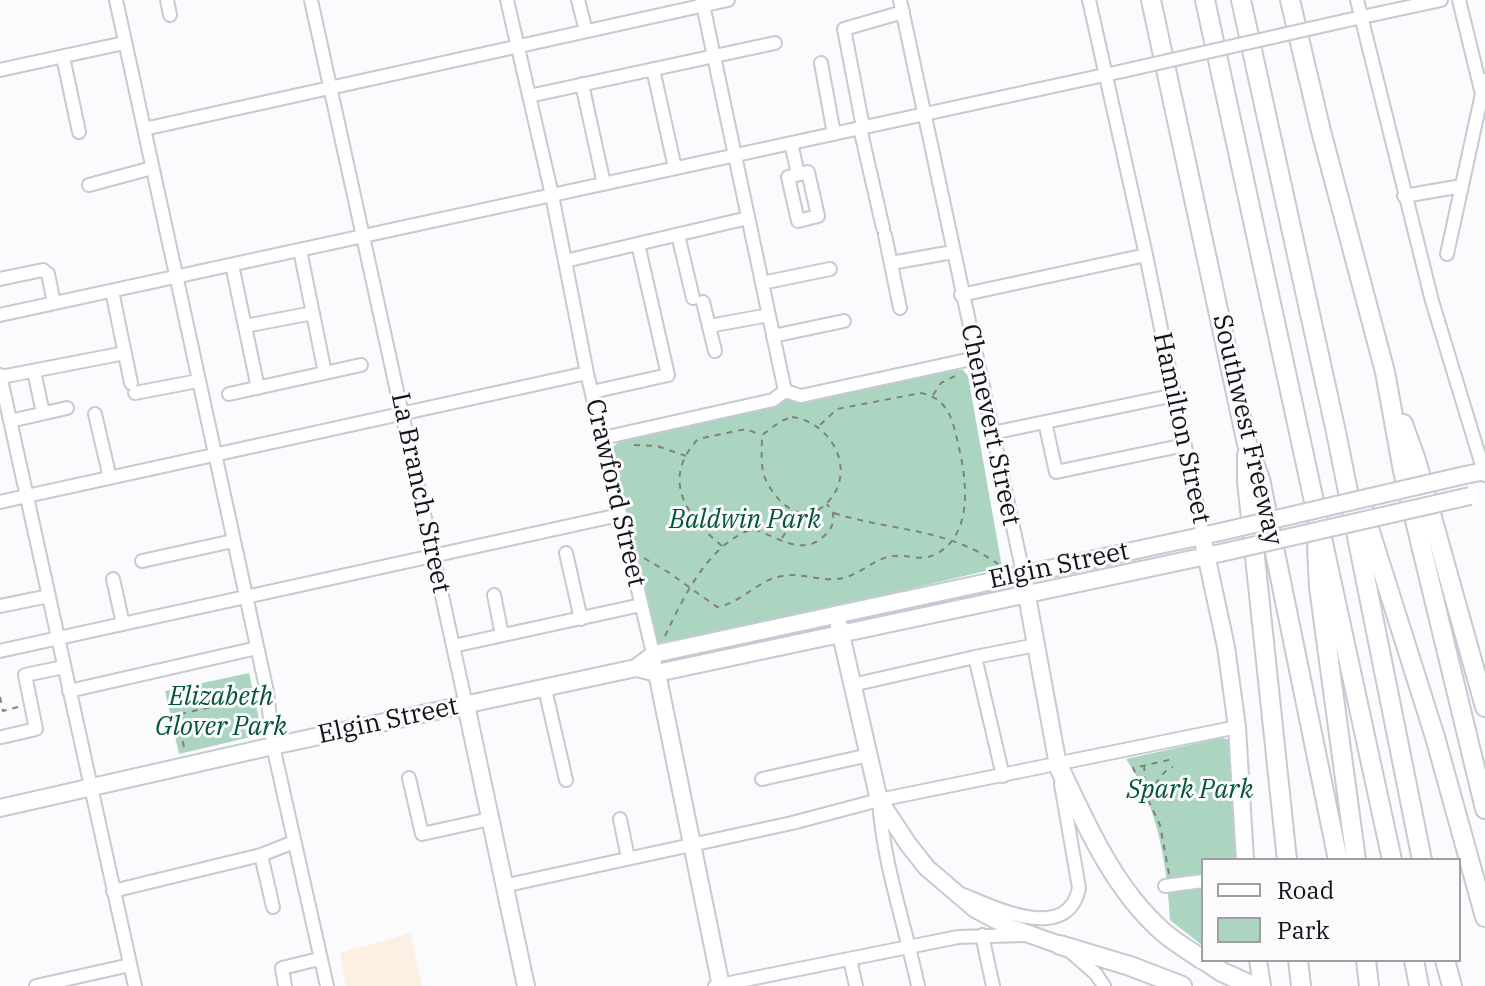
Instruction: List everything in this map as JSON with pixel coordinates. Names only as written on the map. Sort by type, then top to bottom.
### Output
[{"type":"highway","name":"Southwest Freeway","points":[[1151,0],[1247,444],[1260,479],[1338,858]]},
{"type":"highway","points":[[1205,0],[1392,858]]},
{"type":"highway","points":[[1241,0],[1336,432],[1422,858]]},
{"type":"highway","points":[[1290,0],[1385,372],[1416,460],[1485,707]]},
{"type":"highway","points":[[1385,372],[1403,471],[1485,809]]},
{"type":"highway","points":[[1336,432],[1421,693],[1485,917]]},
{"type":"highway","points":[[1247,444],[1247,481],[1287,858]]},
{"type":"highway","points":[[1313,488],[1319,587],[1356,858]]},
{"type":"highway","points":[[1058,765],[1106,860],[1137,902],[1162,931],[1201,959]]},
{"type":"highway","points":[[1060,945],[1182,986]]},
{"type":"highway","points":[[1206,962],[1253,986]]},
{"type":"highway","points":[[1298,962],[1301,986]]},
{"type":"highway","points":[[1366,962],[1369,986]]},
{"type":"highway","points":[[1414,962],[1419,986]]},
{"type":"highway","points":[[1446,962],[1452,986]]},
{"type":"main road","name":"Elgin Street","points":[[636,668],[657,649],[1212,533],[1485,472]]},
{"type":"main road","name":"Elgin Street","points":[[0,808],[636,668],[657,673],[841,634],[1225,552],[1477,494]]},
{"type":"main road","name":"Hamilton Street","points":[[1212,533],[1206,556],[1226,647],[1237,727],[1245,858]]},
{"type":"main road","name":"Chenevert Street","points":[[1023,573],[1058,765]]},
{"type":"main road","points":[[836,613],[879,800],[908,844],[927,868],[975,909],[1030,936],[1060,945]]},
{"type":"main road","name":"Crawford Street","points":[[657,673],[719,986]]},
{"type":"main road","name":"La Branch Street","points":[[466,705],[526,986]]},
{"type":"main road","points":[[1258,962],[1262,986]]},
{"type":"street","points":[[116,0],[267,692],[273,746],[327,986]]},
{"type":"street","points":[[167,0],[170,15]]},
{"type":"street","name":"La Branch Street","points":[[311,0],[466,705]]},
{"type":"street","name":"Crawford Street","points":[[507,0],[552,195],[619,515],[641,605],[657,649],[657,673]]},
{"type":"street","points":[[578,0],[586,31]]},
{"type":"street","points":[[144,129],[703,3],[728,0]]},
{"type":"street","name":"Hamilton Street","points":[[1089,0],[1185,445],[1212,533]]},
{"type":"street","points":[[1357,0],[1432,301],[1485,472]]},
{"type":"street","points":[[0,315],[1441,0]]},
{"type":"street","points":[[1459,0],[1482,94]]},
{"type":"street","points":[[703,3],[785,391]]},
{"type":"street","points":[[900,308],[861,128],[844,29],[901,6]]},
{"type":"street","name":"Chenevert Street","points":[[901,6],[1023,573]]},
{"type":"street","points":[[0,70],[124,43]]},
{"type":"street","points":[[529,96],[775,43]]},
{"type":"street","points":[[63,57],[79,132]]},
{"type":"street","points":[[821,63],[834,134]]},
{"type":"street","points":[[653,69],[675,168]]},
{"type":"street","points":[[1447,254],[1485,80]]},
{"type":"street","points":[[582,84],[604,184]]},
{"type":"street","points":[[791,143],[798,174]]},
{"type":"street","points":[[89,185],[152,168]]},
{"type":"street","points":[[1404,196],[1462,186]]},
{"type":"street","points":[[565,261],[748,218]]},
{"type":"street","points":[[678,235],[715,351]]},
{"type":"street","points":[[592,392],[668,375],[638,244]]},
{"type":"street","points":[[300,250],[325,373]]},
{"type":"street","points":[[891,263],[953,252]]},
{"type":"street","points":[[961,295],[1146,255]]},
{"type":"street","points":[[232,265],[258,388]]},
{"type":"street","points":[[762,283],[830,269]]},
{"type":"street","points":[[0,279],[43,270],[48,274],[54,303]]},
{"type":"street","points":[[112,291],[133,388],[198,381]]},
{"type":"street","points":[[245,326],[313,313]]},
{"type":"street","points":[[709,326],[769,315]]},
{"type":"street","points":[[773,336],[844,321]]},
{"type":"street","points":[[125,353],[0,376],[8,430],[28,496],[135,986]]},
{"type":"street","points":[[785,391],[801,396],[976,358]]},
{"type":"street","points":[[229,394],[361,365]]},
{"type":"street","points":[[34,371],[43,413]]},
{"type":"street","points":[[0,502],[587,373]]},
{"type":"street","points":[[603,438],[773,400],[785,391]]},
{"type":"street","points":[[992,433],[1175,395]]},
{"type":"street","points":[[8,430],[43,413],[67,408]]},
{"type":"street","points":[[95,414],[110,478]]},
{"type":"street","points":[[1045,422],[1056,472],[1185,445]]},
{"type":"street","points":[[0,651],[619,515]]},
{"type":"street","points":[[142,561],[233,541]]},
{"type":"street","points":[[566,553],[581,619]]},
{"type":"street","points":[[113,579],[123,624]]},
{"type":"street","points":[[494,595],[502,635]]},
{"type":"street","points":[[0,606],[49,596]]},
{"type":"street","points":[[453,646],[641,605]]},
{"type":"street","points":[[852,685],[1036,645]]},
{"type":"street","points":[[69,691],[257,648]]},
{"type":"street","points":[[975,657],[1003,776]]},
{"type":"street","points":[[2,737],[36,729],[25,675],[64,667]]},
{"type":"street","points":[[545,689],[566,780]]},
{"type":"street","points":[[503,886],[792,823],[879,800],[1237,727]]},
{"type":"street","points":[[762,779],[869,755]]},
{"type":"street","name":"Chenevert Street","points":[[947,887],[985,904],[1032,918],[1047,919],[1068,912],[1077,899],[1079,888],[1058,765]]},
{"type":"street","points":[[409,778],[422,834],[490,819]]},
{"type":"street","points":[[879,800],[881,828],[902,930],[918,986]]},
{"type":"street","points":[[620,819],[628,858]]},
{"type":"street","points":[[113,891],[261,855],[294,842]]},
{"type":"street","points":[[261,855],[273,907]]},
{"type":"street","points":[[1168,883],[1201,881]]},
{"type":"street","points":[[982,935],[993,986]]},
{"type":"street","points":[[719,986],[958,937],[1030,936]]},
{"type":"street","points":[[1060,945],[1083,961],[1104,986]]},
{"type":"street","points":[[285,986],[282,968],[319,959]]},
{"type":"street","points":[[850,959],[856,986]]},
{"type":"street","points":[[36,986],[130,965]]},
{"type":"path","points":[[932,396],[941,383],[958,376],[962,361]]},
{"type":"path","points":[[643,557],[717,607],[731,605],[768,579],[785,575],[822,580],[844,578],[894,555],[934,556],[951,540],[962,520],[966,478],[951,415],[943,402],[921,393],[837,409],[819,426]]},
{"type":"path","points":[[792,417],[805,418],[819,426],[835,444],[839,457],[839,479],[819,511],[801,513],[784,507],[764,476],[762,435],[781,421],[792,417]]},
{"type":"path","points":[[723,548],[704,531],[684,502],[678,483],[680,470],[698,439],[746,429],[762,435]]},
{"type":"path","points":[[629,446],[657,446],[686,457]]},
{"type":"path","points":[[826,503],[833,513],[853,519],[930,533],[951,540],[973,548],[1002,567]]},
{"type":"path","points":[[780,540],[787,530],[792,510]]},
{"type":"path","points":[[657,649],[689,587],[736,535],[752,529],[799,546],[810,546],[832,528],[833,513]]},
{"type":"path","points":[[0,697],[3,711],[31,705]]},
{"type":"path","points":[[184,747],[177,715],[248,698]]},
{"type":"path","points":[[1168,883],[1160,825],[1133,768],[1173,759]]},
{"type":"path","points":[[1145,792],[1153,788],[1162,774],[1172,767],[1168,760]]},
{"type":"path","points":[[1139,780],[1145,777],[1144,765]]},
{"type":"path","points":[[1153,788],[1158,793]]},
{"type":"path","points":[[1167,863],[1175,862]]},
{"type":"shaded area","points":[[410,933],[422,986],[346,986],[340,953]]},
{"type":"green space","name":"Baldwin Park","points":[[963,370],[968,376],[1002,567],[658,649],[624,513],[612,448],[623,438],[783,398],[808,399]]},
{"type":"green space","name":"Elizabeth Glover Park","points":[[249,673],[261,728],[259,735],[179,754],[165,691]]},
{"type":"green space","name":"Spark Park","points":[[1221,738],[1231,744],[1240,858],[1201,858],[1201,944],[1170,920],[1159,836],[1146,796],[1126,759]]}]
